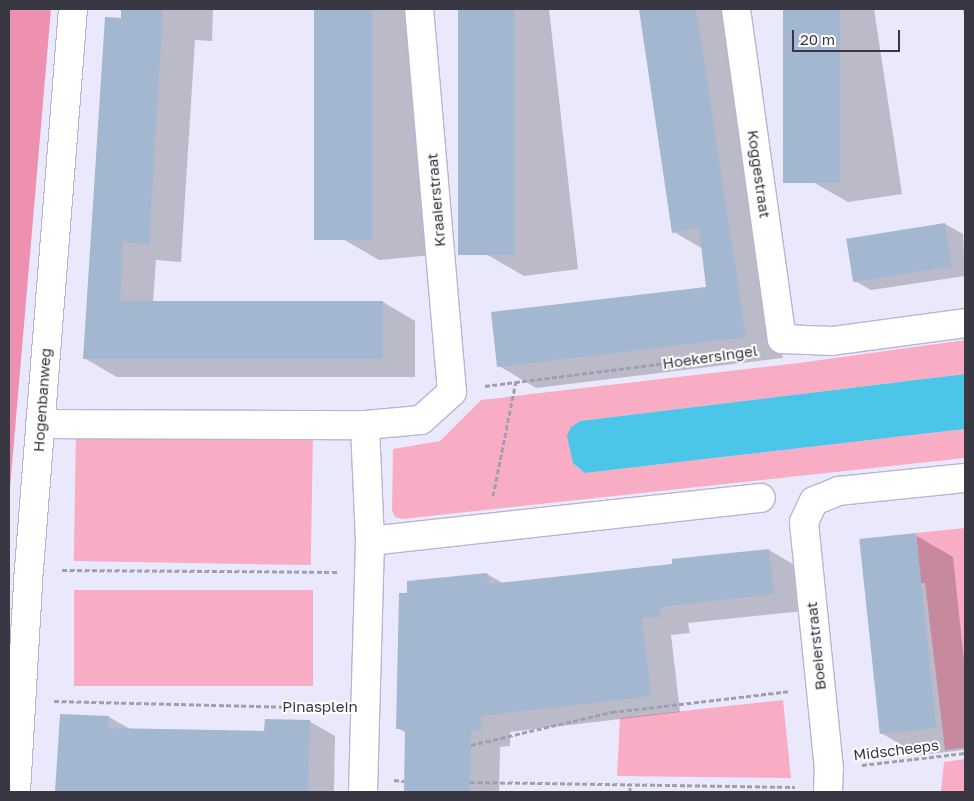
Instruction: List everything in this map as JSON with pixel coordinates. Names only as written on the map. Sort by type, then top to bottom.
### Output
[{"type":"street","name":"Hogenbanweg","points":[[16,792],[24,701],[29,570],[73,9]]},
{"type":"street","name":"Kraaierstraat","points":[[419,9],[452,392]]},
{"type":"street","name":"Koggestraat","points":[[736,9],[782,339]]},
{"type":"street","points":[[782,339],[832,341],[965,323]]},
{"type":"street","points":[[40,424],[365,424],[420,420],[452,392]]},
{"type":"street","name":"Pinasplein","points":[[365,424],[370,541],[365,708]]},
{"type":"street","name":"Boeierstraat","points":[[828,781],[804,522],[814,501],[839,491],[965,478]]},
{"type":"street","points":[[370,541],[761,498]]},
{"type":"street","points":[[363,792],[365,708]]},
{"type":"path","name":"Hoekersingel","points":[[452,392],[516,381],[763,351],[782,339]]},
{"type":"path","points":[[484,529],[516,381]]},
{"type":"path","points":[[29,570],[370,572]]},
{"type":"path","points":[[470,745],[612,712],[820,688]]},
{"type":"path","name":"Pinasplein","points":[[24,701],[365,708]]},
{"type":"path","name":"Midscheeps","points":[[828,781],[965,753]]},
{"type":"path","points":[[470,782],[792,789],[828,781]]},
{"type":"path","points":[[630,785],[630,792]]},
{"type":"shaded area","points":[[10,9],[51,9],[9,500],[9,30]]},
{"type":"shaded area","points":[[965,340],[965,374],[580,421],[571,427],[585,473],[965,429],[965,458],[402,519],[395,517],[392,510],[393,449],[440,441],[481,400],[799,363]]},
{"type":"shaded area","points":[[76,433],[313,437],[311,565],[74,561]]},
{"type":"shaded area","points":[[965,528],[965,748],[945,750],[925,583],[921,583],[916,533]]},
{"type":"shaded area","points":[[74,590],[313,590],[313,686],[74,686]]},
{"type":"shaded area","points":[[783,700],[791,778],[617,776],[620,718]]},
{"type":"shaded area","points":[[965,759],[965,792],[941,792],[944,762]]},
{"type":"water","points":[[965,374],[965,429],[585,473],[573,463],[567,436],[571,427],[580,421]]},
{"type":"building","points":[[121,9],[163,9],[149,244],[123,242],[120,301],[383,301],[383,359],[83,359],[105,17],[121,18]]},
{"type":"building","points":[[314,9],[372,9],[372,240],[314,240]]},
{"type":"building","points":[[458,9],[515,9],[515,255],[458,255]]},
{"type":"building","points":[[639,9],[696,9],[746,337],[497,367],[491,312],[706,287],[699,228],[672,233]]},
{"type":"building","points":[[783,9],[840,9],[840,183],[783,183]]},
{"type":"building","points":[[945,223],[952,266],[853,282],[846,239]]},
{"type":"building","points":[[916,533],[936,728],[880,734],[859,539]]},
{"type":"building","points":[[769,549],[774,594],[660,607],[661,617],[642,618],[651,696],[481,716],[481,730],[471,731],[470,792],[404,792],[405,729],[396,729],[399,593],[407,593],[407,581],[487,573],[489,584],[672,564],[672,559]]},
{"type":"building","points":[[60,714],[109,716],[108,728],[264,731],[265,719],[310,720],[308,792],[55,792]]}]
